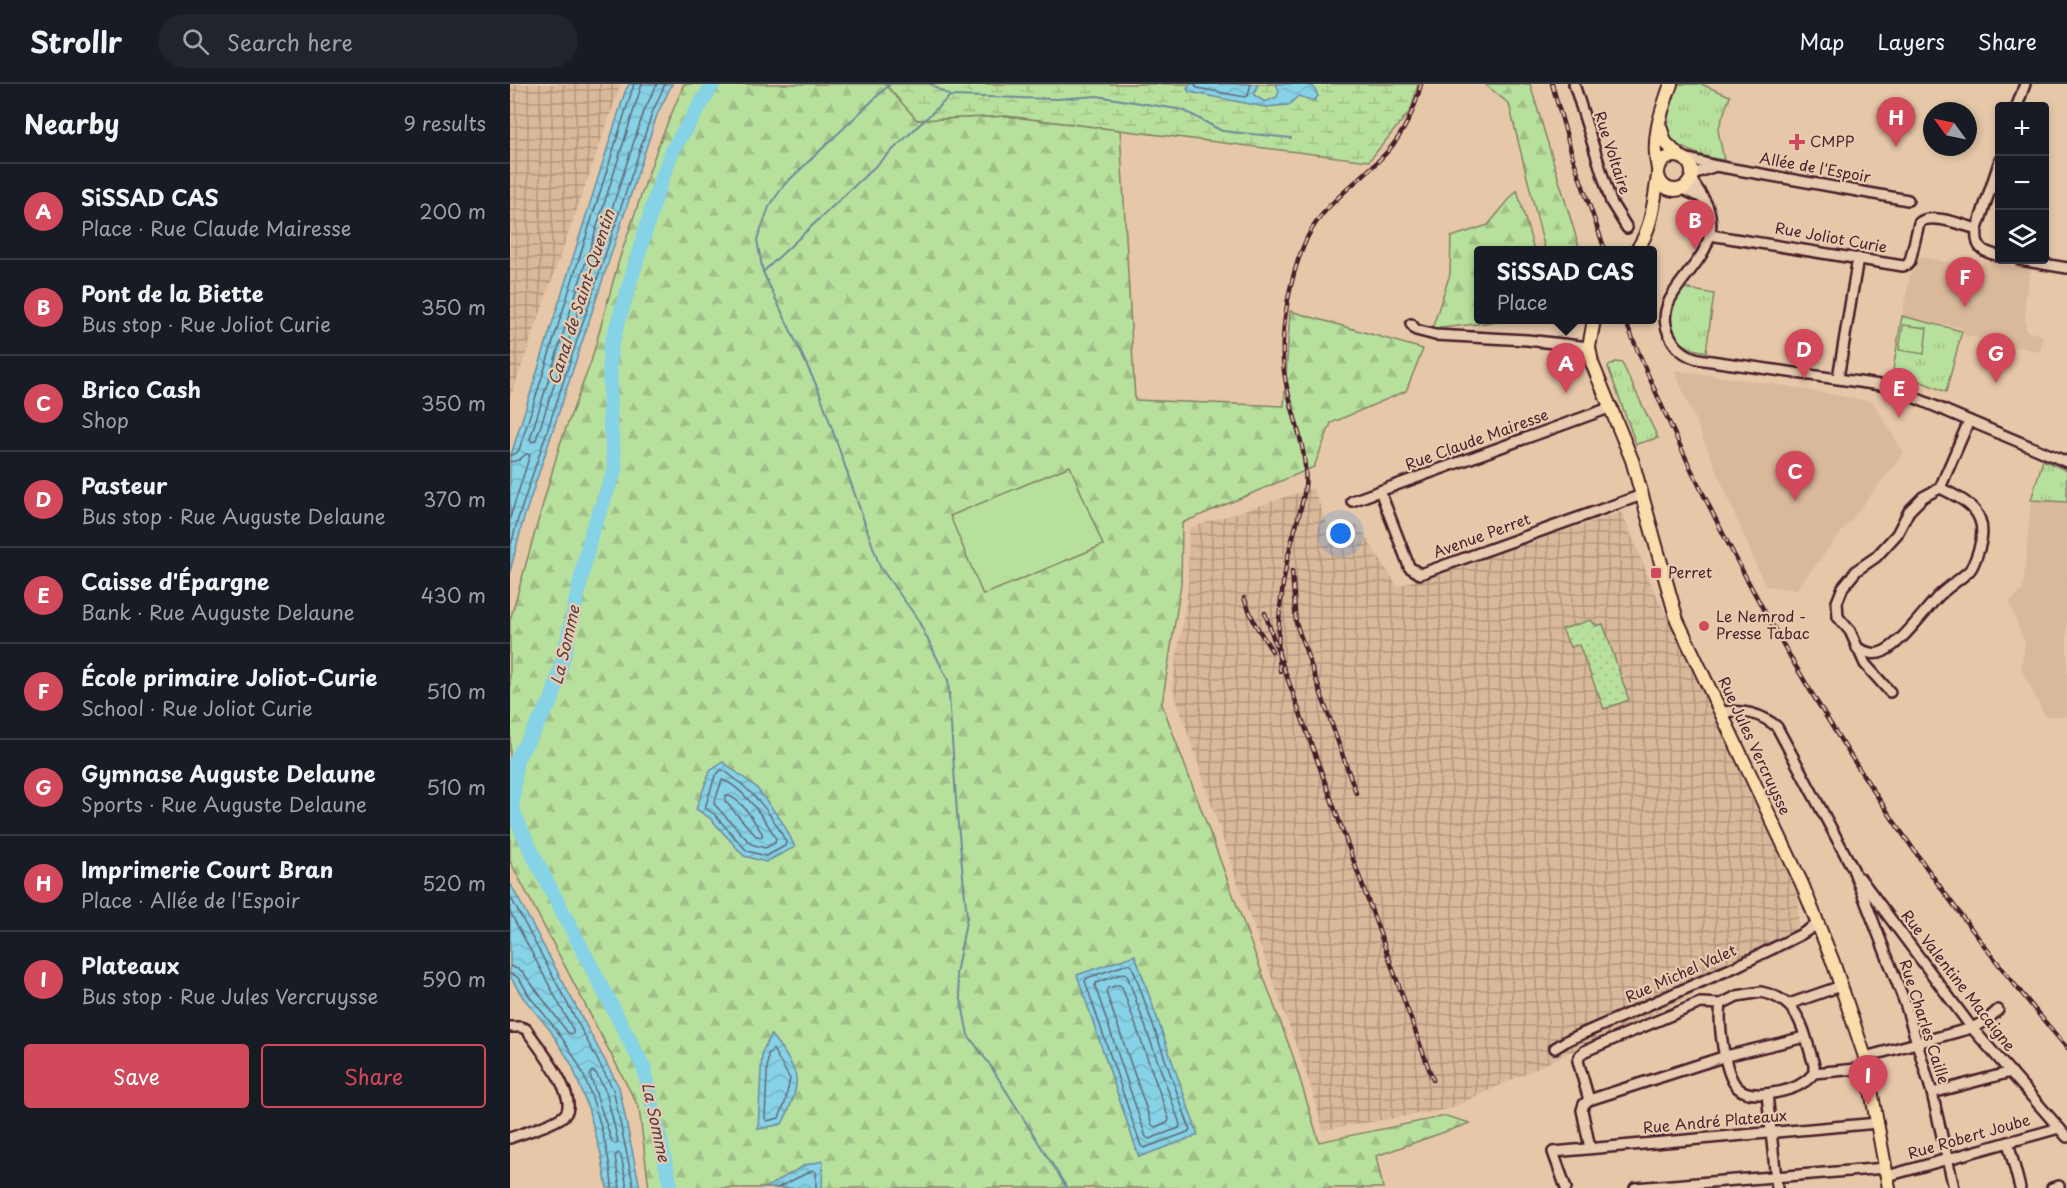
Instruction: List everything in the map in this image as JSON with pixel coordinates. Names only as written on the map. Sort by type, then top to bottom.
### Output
[{"type":"main road","points":[[1671,84],[1659,122],[1655,146],[1662,184],[1679,189]]},
{"type":"main road","points":[[1653,209],[1692,176],[1691,165],[1665,142],[1659,122]]},
{"type":"main road","points":[[1639,246],[1645,237],[1653,209],[1658,172],[1664,160],[1673,155],[1682,157]]},
{"type":"main road","name":"Rue Jules Vercruysse","points":[[1593,324],[1589,346],[1595,370],[1625,439],[1677,620],[1802,884],[1841,986],[1866,1062],[1887,1177]]},
{"type":"street","name":"Rue Voltaire","points":[[1574,84],[1611,202],[1628,228]]},
{"type":"street","points":[[2018,102],[2025,84]]},
{"type":"street","name":"Allée de l'Espoir","points":[[1682,157],[1716,166],[1908,200]]},
{"type":"street","points":[[1716,166],[1692,176],[1711,212],[1710,235],[1701,258],[1670,297],[1665,312],[1665,322],[1670,336],[1679,349],[1688,356],[1704,360],[1887,386],[1969,421],[2066,458]]},
{"type":"street","points":[[1995,175],[1977,229],[1976,240],[1979,247],[1995,255]]},
{"type":"street","points":[[1679,189],[1703,199]]},
{"type":"street","name":"Rue Joliot Curie","points":[[1710,235],[1903,266],[1910,261],[1917,227],[1926,218],[1977,229]]},
{"type":"street","points":[[1838,378],[1858,258]]},
{"type":"street","points":[[2044,264],[2067,268]]},
{"type":"street","points":[[1411,324],[1416,330],[1435,335],[1589,346]]},
{"type":"street","name":"Rue Claude Mairesse","points":[[1352,501],[1612,407]]},
{"type":"street","points":[[1890,692],[1866,664],[1850,631],[1838,617],[1837,602],[1844,587],[1857,570],[1876,557],[1897,534],[1909,511],[1923,497],[1940,488],[1969,421]]},
{"type":"street","points":[[1857,648],[1871,654],[1880,653],[1895,643],[1944,590],[1971,569],[1980,546],[1982,524],[1975,508],[1963,499],[1940,488]]},
{"type":"street","name":"Avenue Perret","points":[[1380,491],[1409,567],[1420,574],[1642,495]]},
{"type":"street","points":[[1722,712],[1747,712],[1769,720],[1777,727],[1853,869]]},
{"type":"street","name":"Rue Valentine Macaigne","points":[[1853,869],[1972,1028],[2067,1137]]},
{"type":"street","name":"Rue Charles Caille","points":[[1853,869],[1905,1003],[1918,1043],[1954,1188]]},
{"type":"street","name":"Rue Michel Valet","points":[[1555,1048],[1568,1040],[1737,966],[1818,924]]},
{"type":"street","points":[[1789,1004],[1841,986]]},
{"type":"street","points":[[1589,1100],[1578,1060],[1585,1051],[1700,1003],[1721,1004],[1737,996],[1761,992],[1774,995],[1789,1004],[1798,1016],[1814,1065],[1814,1073]]},
{"type":"street","points":[[1721,1004],[1720,1023],[1729,1075],[1739,1089],[1767,1094],[1804,1083],[1814,1073],[1866,1062],[1918,1043],[1972,1028],[1987,1020],[1998,1010]]},
{"type":"street","points":[[510,1028],[526,1029],[554,1070],[569,1101],[568,1109],[562,1118],[510,1138]]},
{"type":"street","points":[[1590,1148],[1582,1110],[1584,1104],[1589,1100],[1726,1056],[1805,1037]]},
{"type":"street","points":[[1932,1094],[2011,1072]]},
{"type":"street","points":[[1767,1094],[1773,1132],[1777,1188]]},
{"type":"street","name":"Rue André Plateaux","points":[[1566,1188],[1553,1152],[1878,1123]]},
{"type":"street","name":"Rue Robert Joube","points":[[1635,1188],[1776,1177],[1887,1177],[2059,1128]]},
{"type":"street","points":[[2008,1142],[2020,1188]]},
{"type":"shaded area","points":[[510,84],[621,84],[510,399]]},
{"type":"shaded area","points":[[1917,256],[1981,269],[1983,260],[2031,269],[2025,298],[2026,331],[2043,335],[2040,352],[1964,335],[1963,328],[1902,316],[1910,274],[1914,270]]},
{"type":"shaded area","points":[[1674,370],[1775,384],[1873,402],[1904,453],[1796,590],[1765,586]]},
{"type":"shaded area","points":[[1313,488],[1330,530],[1358,525],[1397,586],[1622,512],[1650,581],[1799,898],[1797,946],[1449,1109],[1323,1130],[1311,1087],[1238,884],[1172,686],[1188,589],[1189,528]]},
{"type":"shaded area","points":[[2031,500],[2067,502],[2067,717],[2045,716],[2021,669],[2025,644],[2009,602],[2023,589]]},
{"type":"green space","points":[[684,84],[885,84],[918,120],[1006,116],[1120,129],[1135,400],[1284,406],[1290,311],[1423,349],[1406,391],[1331,423],[1314,467],[1182,523],[1181,584],[1162,704],[1293,1056],[1319,1142],[1446,1116],[1470,1123],[1376,1156],[1383,1188],[649,1188],[639,1108],[510,861],[510,620],[560,444],[591,362],[619,260],[658,146]]},
{"type":"green space","points":[[885,84],[1418,84],[1411,110],[1369,161],[1006,116],[917,120]]},
{"type":"green space","points":[[1485,84],[1530,84],[1579,246],[1544,246],[1509,104]]},
{"type":"green space","points":[[1677,84],[1701,84],[1730,96],[1718,130],[1724,160],[1692,152],[1663,136]]},
{"type":"green space","points":[[1517,190],[1533,246],[1474,246],[1474,324],[1476,324],[1432,329],[1450,274],[1451,237],[1488,225]]},
{"type":"green space","points":[[1684,288],[1714,294],[1706,352],[1690,347],[1676,338],[1669,325],[1671,308]]},
{"type":"green space","points":[[1902,316],[1962,331],[1946,392],[1893,370]]},
{"type":"green space","points":[[1903,325],[1927,328],[1924,354],[1899,350]]},
{"type":"green space","points":[[1615,362],[1622,363],[1658,438],[1636,444],[1608,367]]},
{"type":"green space","points":[[2043,460],[2067,471],[2067,502],[2031,500]]},
{"type":"green space","points":[[1070,466],[1103,545],[983,595],[950,516]]},
{"type":"green space","points":[[1591,620],[1596,626],[1603,624],[1629,700],[1604,709],[1579,645],[1570,647],[1562,629]]},
{"type":"water","name":"Canal de Saint-Quentin","points":[[629,84],[672,84],[657,115],[523,521],[510,572],[510,458]]},
{"type":"water","points":[[1190,84],[1258,84],[1254,95],[1265,102],[1277,97],[1279,91],[1276,84],[1302,84],[1314,87],[1318,96],[1314,101],[1298,96],[1289,105],[1265,107],[1189,92],[1187,89]]},
{"type":"water","points":[[723,762],[756,787],[783,823],[795,847],[766,862],[744,856],[710,818],[696,809],[710,771]]},
{"type":"water","points":[[510,883],[619,1087],[640,1188],[607,1188],[601,1154],[588,1108],[572,1065],[550,1030],[522,996],[510,976]]},
{"type":"water","points":[[1135,955],[1198,1135],[1139,1157],[1077,975]]},
{"type":"water","points":[[771,1035],[792,1067],[796,1077],[796,1088],[782,1124],[758,1129],[762,1052]]},
{"type":"water","points":[[823,1161],[822,1188],[765,1188],[805,1165]]},
{"type":"waterway","name":"La Somme","points":[[671,1188],[644,1068],[531,851],[512,809],[516,760],[552,700],[591,534],[615,470],[610,422],[610,349],[658,189],[673,149],[713,84]]},
{"type":"waterway","points":[[890,84],[784,185],[769,207],[757,240],[763,272],[819,391],[880,567],[917,618],[948,680],[967,917],[956,974],[968,1035],[990,1065],[1067,1188]]},
{"type":"waterway","points":[[930,84],[950,96],[1057,99],[1097,96],[1183,110],[1222,131],[1291,138]]},
{"type":"waterway","points":[[763,272],[950,96]]},
{"type":"railway","points":[[1280,671],[1279,616],[1282,589],[1305,487],[1304,458],[1284,371],[1283,339],[1291,286],[1301,252],[1314,225],[1333,202],[1377,163],[1393,145],[1408,120],[1421,84]]},
{"type":"railway","points":[[1552,84],[1573,158],[1604,246]]},
{"type":"railway","points":[[1627,324],[1667,418],[1713,515],[1763,609],[1817,701],[1874,791],[1935,879],[1999,965],[2067,1048]]},
{"type":"railway","points":[[1292,571],[1296,623],[1356,793]]},
{"type":"railway","points":[[1244,598],[1255,624],[1272,651]]},
{"type":"railway","points":[[1265,613],[1433,1080]]},
{"type":"place","name":"CMPP","points":[[1797,142]]},
{"type":"place","name":"Imprimerie Court Bran","points":[[1896,147]]},
{"type":"place","name":"Pont de la Biette","points":[[1695,250]]},
{"type":"place","name":"École primaire Joliot-Curie","points":[[1965,307]]},
{"type":"place","name":"Pasteur","points":[[1804,379]]},
{"type":"place","name":"Gymnase Auguste Delaune","points":[[1996,383]]},
{"type":"place","name":"SiSSAD CAS","points":[[1566,393]]},
{"type":"place","name":"Caisse d'Épargne","points":[[1899,418]]},
{"type":"place","name":"Brico Cash","points":[[1795,501]]},
{"type":"place","name":"Perret","points":[[1656,573]]},
{"type":"place","name":"Le Nemrod - Presse Tabac","points":[[1704,626]]},
{"type":"place","name":"Plateaux","points":[[1868,1105]]}]
